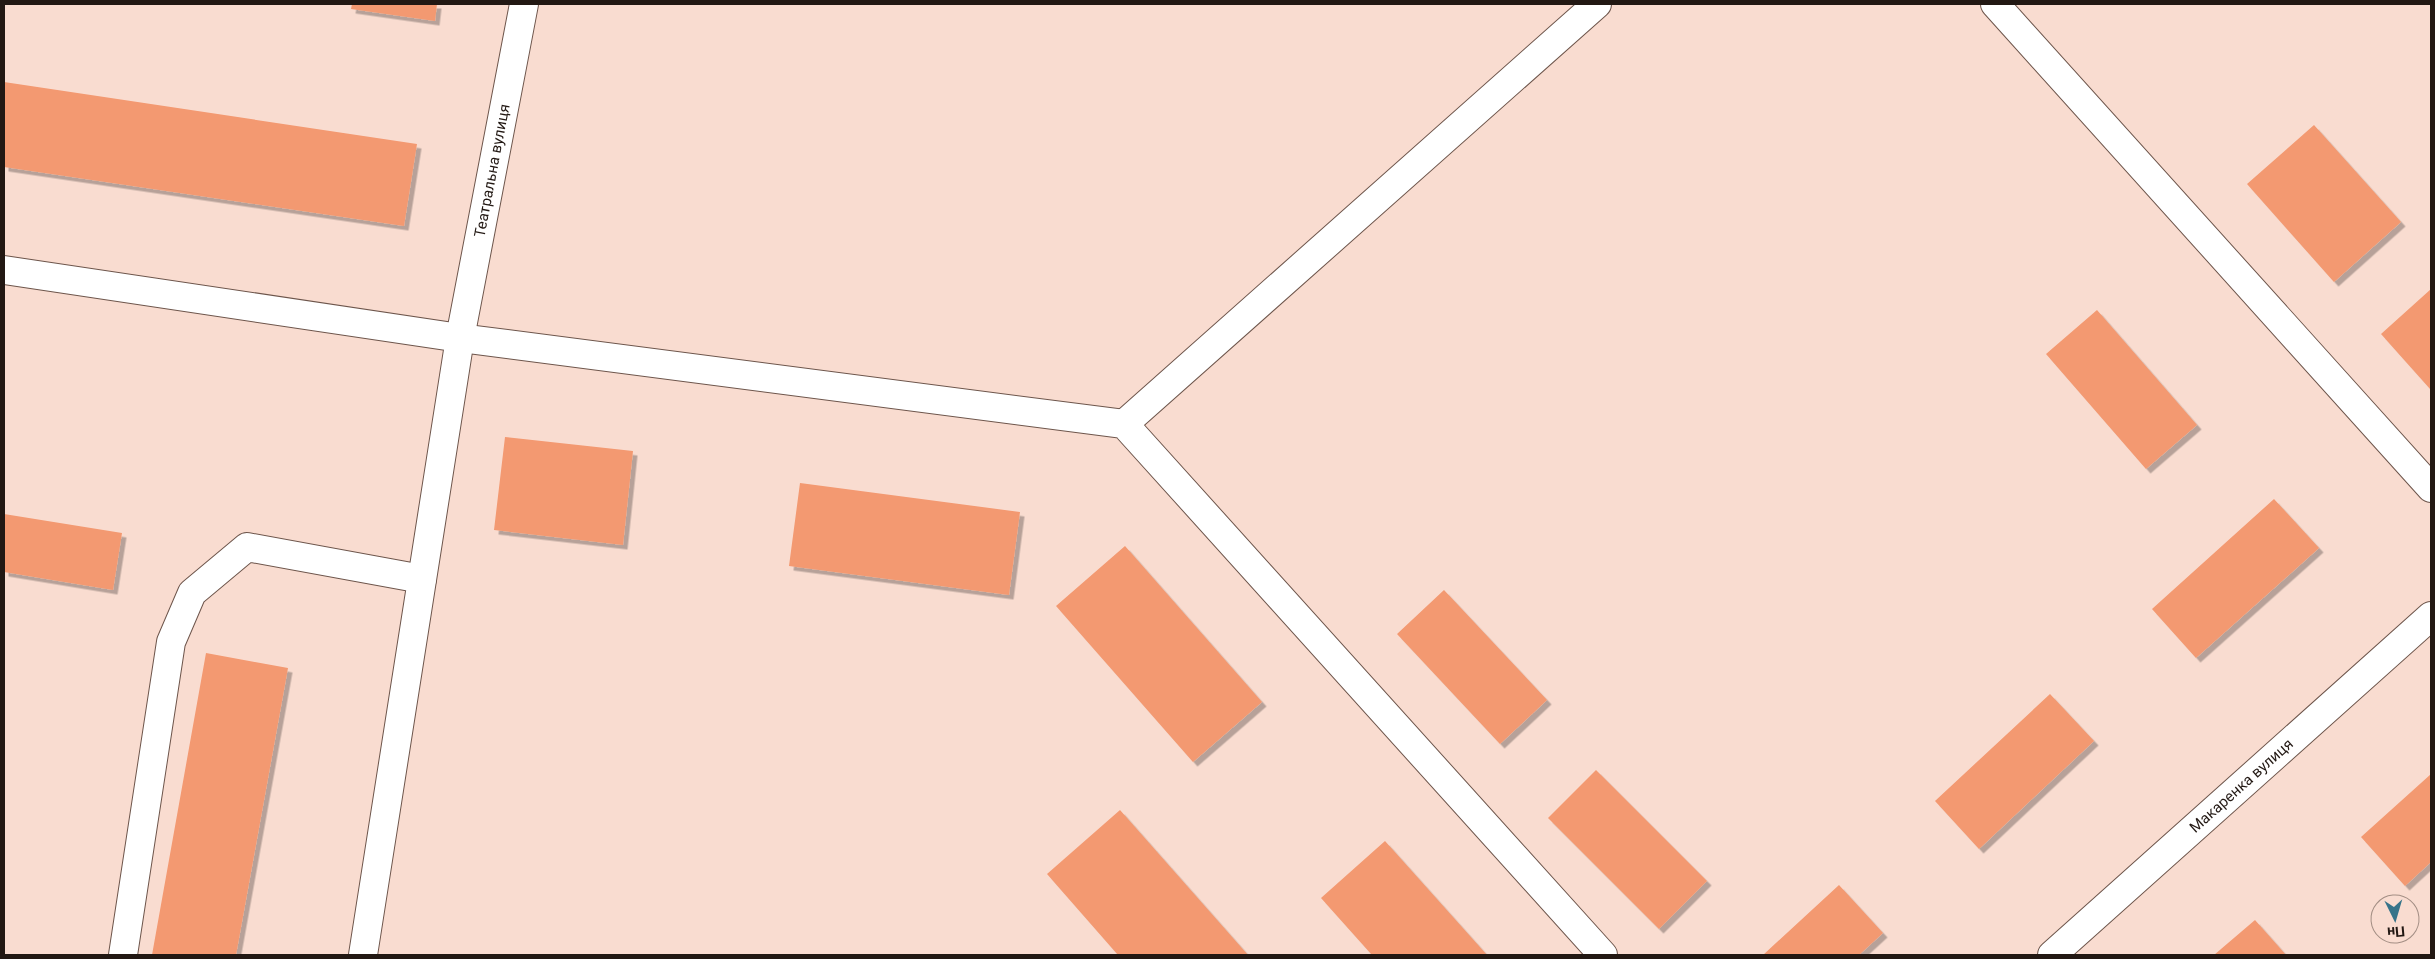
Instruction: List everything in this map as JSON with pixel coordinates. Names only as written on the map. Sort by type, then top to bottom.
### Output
[{"type":"street","name":"Театральна вулиця","points":[[363,955],[460,338],[524,4]]},
{"type":"street","points":[[1124,424],[1597,4]]},
{"type":"street","points":[[1995,4],[2431,488]]},
{"type":"street","points":[[4,270],[460,338],[1124,424],[1604,955]]},
{"type":"street","points":[[123,955],[171,642],[192,592],[247,547],[422,579]]},
{"type":"street","name":"Макаренка вулиця","points":[[2052,955],[2431,616]]},
{"type":"building","points":[[352,4],[437,4],[435,21],[351,9]]},
{"type":"building","points":[[4,82],[417,144],[404,226],[4,167]]},
{"type":"building","points":[[2314,125],[2401,222],[2334,282],[2247,184]]},
{"type":"building","points":[[2431,289],[2431,390],[2381,334]]},
{"type":"building","points":[[2097,310],[2197,425],[2146,469],[2046,354]]},
{"type":"building","points":[[505,437],[633,451],[623,545],[494,530]]},
{"type":"building","points":[[800,483],[1020,512],[1009,595],[789,566]]},
{"type":"building","points":[[2274,499],[2319,548],[2196,658],[2152,609]]},
{"type":"building","points":[[4,514],[122,533],[113,590],[4,572]]},
{"type":"building","points":[[1125,546],[1262,702],[1193,762],[1056,606]]},
{"type":"building","points":[[1444,590],[1547,700],[1500,744],[1397,634]]},
{"type":"building","points":[[206,653],[288,668],[236,955],[152,955]]},
{"type":"building","points":[[2050,694],[2094,741],[1979,849],[1935,801]]},
{"type":"building","points":[[1596,770],[1707,881],[1659,929],[1548,818]]},
{"type":"building","points":[[2431,774],[2431,862],[2405,886],[2361,837]]},
{"type":"building","points":[[1120,810],[1248,955],[1118,955],[1047,874]]},
{"type":"building","points":[[1385,841],[1487,955],[1372,955],[1321,898]]},
{"type":"building","points":[[1839,885],[1883,933],[1859,955],[1763,955]]},
{"type":"building","points":[[2255,920],[2286,955],[2214,955]]}]
